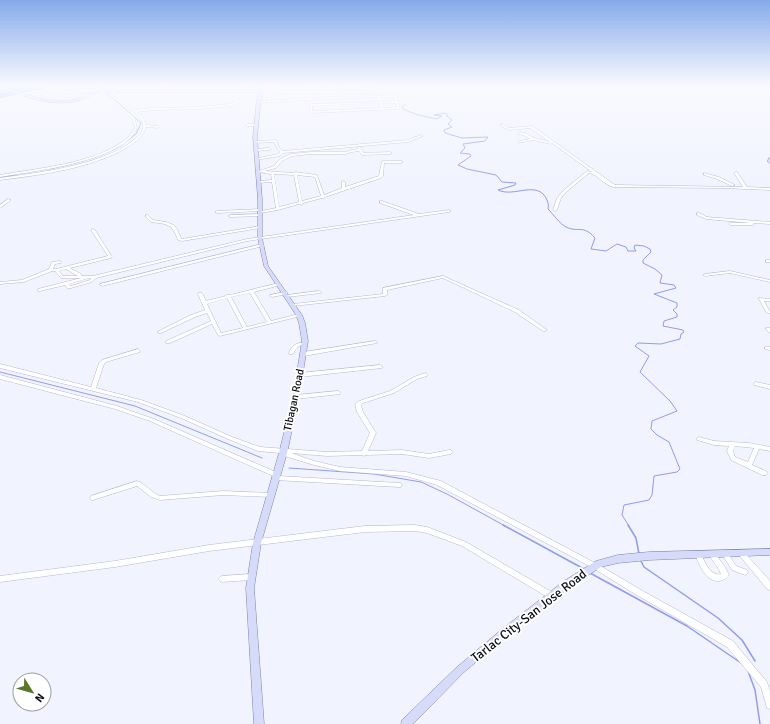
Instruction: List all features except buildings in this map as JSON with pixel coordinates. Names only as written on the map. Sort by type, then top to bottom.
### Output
[{"type":"main road","name":"Tibagan Road","points":[[257,119],[256,154],[260,172],[260,227],[266,266],[293,305],[302,323],[305,344],[296,397],[283,452],[257,543],[251,577],[250,599],[259,724]]},
{"type":"main road","name":"Tarlac City-San Jose Road","points":[[406,724],[460,670],[504,633],[579,576],[603,562],[649,556],[770,552]]},
{"type":"street","points":[[0,180],[76,162],[109,150],[126,140],[134,133],[136,128],[133,119]]},
{"type":"street","points":[[0,176],[63,170],[97,160],[131,144],[139,137],[145,127],[143,119]]},
{"type":"street","points":[[247,125],[256,125]]},
{"type":"street","points":[[502,125],[509,129],[530,127],[614,186]]},
{"type":"street","points":[[145,127],[158,126]]},
{"type":"street","points":[[145,127],[154,129]]},
{"type":"street","points":[[519,133],[533,139],[554,143]]},
{"type":"street","points":[[280,162],[278,158],[282,152],[408,141],[422,136]]},
{"type":"street","points":[[520,142],[533,139]]},
{"type":"street","points":[[256,142],[274,141],[282,152]]},
{"type":"street","points":[[354,146],[363,154],[367,155],[390,153]]},
{"type":"street","points":[[302,150],[303,154]]},
{"type":"street","points":[[256,154],[279,156],[346,153],[359,150]]},
{"type":"street","points":[[256,154],[268,151]]},
{"type":"street","points":[[260,172],[276,167],[280,162],[291,155]]},
{"type":"street","points":[[230,216],[260,213],[301,204],[380,177],[383,162],[401,162]]},
{"type":"street","points":[[260,172],[296,173],[316,176],[323,197]]},
{"type":"street","points":[[555,210],[559,198],[565,191],[588,172],[597,175],[604,184],[614,186],[747,187]]},
{"type":"street","points":[[272,173],[278,209]]},
{"type":"street","points":[[296,173],[301,204]]},
{"type":"street","points":[[736,173],[747,187]]},
{"type":"street","points":[[705,174],[718,178],[729,184],[770,189]]},
{"type":"street","points":[[259,182],[273,181]]},
{"type":"street","points":[[343,182],[344,189]]},
{"type":"street","points":[[0,207],[9,200]]},
{"type":"street","points":[[381,202],[419,215]]},
{"type":"street","points":[[102,284],[261,241],[450,211]]},
{"type":"street","points":[[217,212],[260,213]]},
{"type":"street","points":[[698,214],[706,218],[770,222]]},
{"type":"street","points":[[147,216],[152,221],[164,222],[172,225],[177,231],[179,239],[182,240],[260,227]]},
{"type":"street","points":[[730,224],[752,224],[753,221]]},
{"type":"street","points":[[0,282],[27,280],[54,270],[110,257],[94,230]]},
{"type":"street","points":[[40,290],[242,241],[261,241]]},
{"type":"street","points":[[60,262],[53,263],[54,270],[67,284]]},
{"type":"street","points":[[66,267],[85,277]]},
{"type":"street","points":[[706,275],[730,272],[770,281]]},
{"type":"street","points":[[62,277],[94,276]]},
{"type":"street","points":[[293,305],[385,295],[385,289],[410,285],[428,279],[442,277],[517,312],[544,330]]},
{"type":"street","points":[[204,302],[279,284]]},
{"type":"street","points":[[251,291],[269,322]]},
{"type":"street","points":[[272,296],[319,292]]},
{"type":"street","points":[[200,294],[220,335],[298,315]]},
{"type":"street","points":[[228,296],[245,328]]},
{"type":"street","points":[[768,312],[761,299],[770,300]]},
{"type":"street","points":[[159,332],[192,316],[208,311]]},
{"type":"street","points":[[168,342],[213,322]]},
{"type":"street","points":[[304,354],[375,342]]},
{"type":"street","points":[[291,354],[297,345],[305,344]]},
{"type":"street","points":[[93,389],[104,361],[138,351]]},
{"type":"street","points":[[0,366],[139,401],[183,417],[230,438],[260,449],[283,452],[334,454],[402,452],[429,456],[449,452]]},
{"type":"street","points":[[300,376],[380,367]]},
{"type":"street","points":[[364,454],[373,433],[360,412],[358,404],[404,386],[415,377],[425,375]]},
{"type":"street","points":[[0,377],[69,394],[152,420],[276,477],[398,485]]},
{"type":"street","points":[[756,384],[770,387]]},
{"type":"street","points":[[69,394],[78,386]]},
{"type":"street","points":[[296,397],[338,393]]},
{"type":"street","points":[[699,439],[714,443],[770,449]]},
{"type":"street","points":[[733,444],[730,451],[733,458],[764,473]]},
{"type":"street","points":[[749,466],[757,447]]},
{"type":"street","points":[[283,452],[314,463],[340,469],[406,474],[438,483],[593,567],[730,644],[764,685],[770,705]]},
{"type":"street","points":[[93,498],[137,483],[142,484],[156,498],[223,493],[271,495]]},
{"type":"street","points":[[0,579],[115,564],[209,548],[365,529],[415,528],[427,530],[464,544],[552,596]]},
{"type":"street","points":[[741,553],[770,587]]},
{"type":"street","points":[[698,554],[710,575],[717,578],[723,577],[725,575],[724,570],[712,554]]},
{"type":"street","points":[[725,554],[734,568],[745,572]]},
{"type":"street","points":[[222,579],[251,577]]},
{"type":"waterway","points":[[128,140],[136,134],[141,123],[136,119]]},
{"type":"waterway","points":[[450,119],[452,120],[448,124],[452,127],[444,130],[445,133],[462,138],[488,137],[485,141],[463,144],[465,148],[460,153],[470,154],[471,156],[458,165],[467,169],[496,175],[502,182],[516,183],[515,185],[498,190],[504,192],[532,190],[543,194],[548,202],[548,209],[561,224],[570,229],[587,231],[595,238],[591,249],[606,251],[617,244],[626,247],[628,251],[636,251],[634,248],[635,245],[644,246],[650,249],[651,252],[643,260],[643,263],[655,269],[662,275],[660,283],[674,285],[676,288],[654,294],[677,303],[677,307],[673,310],[677,314],[677,317],[664,321],[663,326],[683,330],[684,332],[681,334],[680,339],[661,344],[638,343],[635,346],[649,356],[640,372],[670,401],[677,411],[652,421],[651,429],[657,435],[669,442],[680,469],[677,472],[654,476],[652,495],[649,500],[624,505],[622,515],[629,526]]},
{"type":"waterway","points":[[113,150],[122,145]]},
{"type":"waterway","points":[[92,158],[108,152]]},
{"type":"waterway","points":[[50,169],[83,161]]},
{"type":"waterway","points":[[0,177],[15,175]]},
{"type":"waterway","points":[[0,372],[135,406],[262,458]]},
{"type":"waterway","points":[[289,468],[374,474],[421,482],[447,494],[505,526]]},
{"type":"waterway","points":[[503,525],[584,569]]},
{"type":"waterway","points":[[628,525],[636,538],[639,554]]},
{"type":"waterway","points":[[641,561],[644,567],[718,618],[742,640],[755,661]]},
{"type":"waterway","points":[[590,573],[687,626],[741,663]]},
{"type":"waterway","points":[[748,671],[755,690],[760,724]]}]
